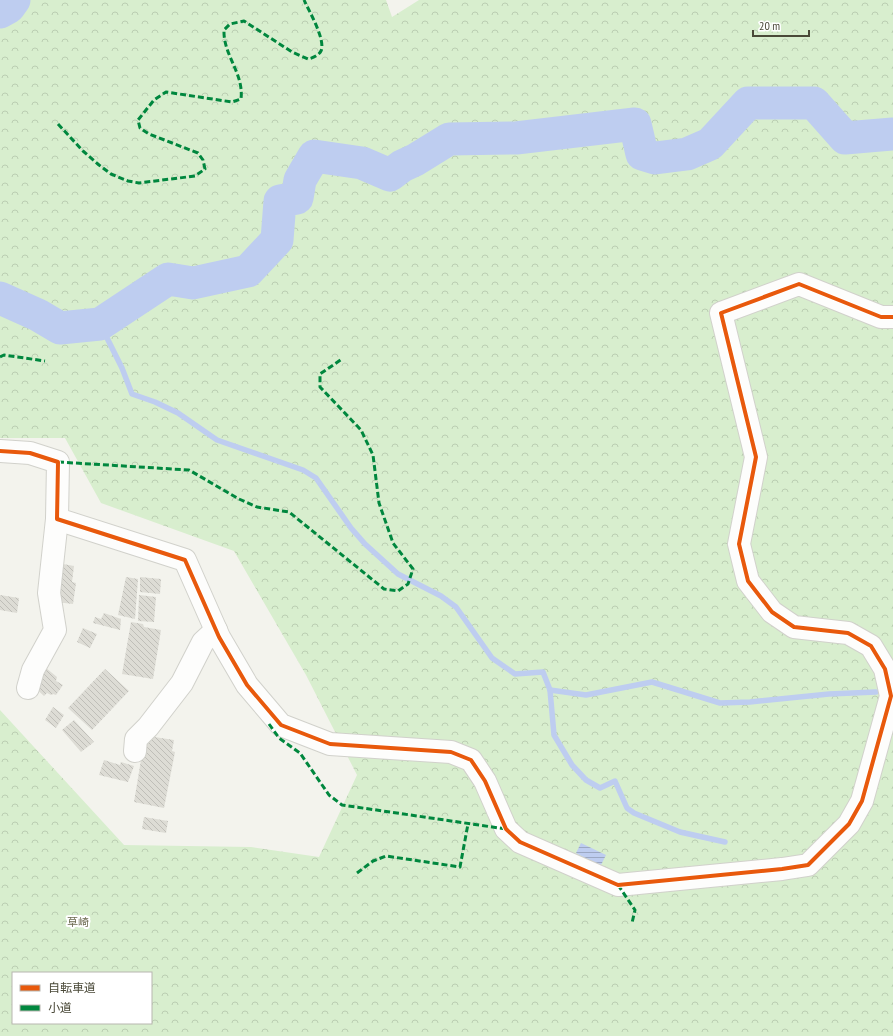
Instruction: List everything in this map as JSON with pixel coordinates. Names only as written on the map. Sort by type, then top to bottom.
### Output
[{"type":"street","points":[[57,519],[185,560],[216,630],[247,685],[281,725],[330,744],[451,752],[471,760],[485,782],[506,829],[520,842],[618,885],[782,869],[808,865],[849,824],[862,801],[891,696],[885,669],[871,646],[848,633],[794,627],[772,612],[748,581],[739,544],[756,457],[721,313],[799,284],[881,317],[893,317]]},
{"type":"street","points":[[0,451],[30,453],[58,462],[57,519],[49,593],[54,630],[33,670],[28,688]]},
{"type":"street","points":[[135,751],[136,739],[148,727],[182,683],[203,642],[216,630]]},
{"type":"green space","points":[[0,0],[386,0],[392,17],[419,0],[893,0],[893,1036],[0,1036],[0,710],[124,845],[251,847],[319,857],[357,775],[306,675],[234,551],[101,503],[65,438],[0,438]]},
{"type":"water","points":[[581,843],[606,855],[600,867],[576,853]]},
{"type":"building","points":[[63,564],[74,566],[72,582],[76,583],[73,604],[56,602],[60,569],[63,570]]},
{"type":"building","points":[[126,577],[138,579],[135,619],[118,615]]},
{"type":"building","points":[[140,577],[161,579],[160,594],[140,592]]},
{"type":"building","points":[[0,595],[19,598],[17,613],[0,610]]},
{"type":"building","points":[[139,595],[156,597],[154,622],[138,621]]},
{"type":"building","points":[[104,613],[121,619],[120,630],[93,623],[95,617],[101,619]]},
{"type":"building","points":[[131,622],[143,624],[144,627],[161,630],[153,679],[122,674]]},
{"type":"building","points":[[83,628],[97,634],[90,648],[77,642]]},
{"type":"building","points":[[46,668],[57,677],[56,681],[63,685],[56,695],[47,693],[44,696],[33,686]]},
{"type":"building","points":[[105,669],[129,691],[92,730],[68,708]]},
{"type":"building","points":[[53,707],[64,715],[56,728],[45,720]]},
{"type":"building","points":[[74,720],[94,742],[81,752],[62,730]]},
{"type":"building","points":[[148,736],[174,740],[172,751],[175,752],[164,808],[134,802],[143,748],[146,748]]},
{"type":"building","points":[[104,760],[120,765],[121,762],[134,766],[128,782],[99,775]]},
{"type":"building","points":[[144,817],[168,821],[166,833],[142,829]]},
{"type":"waterway","points":[[0,12],[9,7],[14,0]]},
{"type":"waterway","points":[[0,298],[38,315],[60,328],[100,324],[168,279],[193,283],[248,271],[277,240],[280,201],[297,198],[300,180],[314,156],[362,163],[390,175],[402,166],[415,160],[449,139],[516,138],[635,124],[642,154],[655,158],[687,154],[710,144],[748,103],[814,103],[845,138],[893,134]]},
{"type":"waterway","points":[[100,324],[122,368],[132,394],[155,402],[178,413],[217,440],[303,470],[316,478],[351,528],[365,544],[398,574],[441,596],[456,607],[492,658],[515,674],[543,672],[550,690],[554,735],[572,765],[586,780],[600,788],[615,781],[627,808],[634,813],[680,832],[725,842]]},
{"type":"waterway","points":[[550,690],[586,695],[652,682],[720,703],[750,702],[829,694],[876,692]]},
{"type":"marked path","points":[[58,124],[83,151],[99,165],[111,174],[128,181],[139,183],[195,176],[205,169],[203,160],[198,153],[149,134],[140,128],[138,120],[154,100],[166,92],[232,102],[241,99],[241,90],[237,72],[225,39],[224,30],[230,24],[244,21],[292,52],[308,59],[317,55],[321,51],[321,40],[304,0]]},
{"type":"marked path","points":[[0,357],[4,355],[45,361]]},
{"type":"marked path","points":[[58,462],[189,470],[239,499],[257,507],[289,512],[384,589],[398,591],[408,584],[413,569],[393,543],[379,503],[373,455],[361,430],[320,387],[320,374],[342,359]]},
{"type":"marked path","points":[[269,724],[279,738],[300,753],[329,795],[342,805],[506,829]]},
{"type":"marked path","points":[[357,873],[373,861],[386,856],[460,867],[468,824]]},
{"type":"marked path","points":[[618,885],[635,910],[632,923]]},
{"type":"cycle path","points":[[0,451],[30,453],[58,462],[57,519],[185,560],[219,637],[247,685],[281,725],[330,744],[451,752],[471,760],[485,781],[506,829],[520,842],[618,885],[782,869],[808,865],[849,824],[862,801],[891,696],[885,669],[871,646],[848,633],[794,627],[772,612],[748,581],[739,544],[756,457],[721,313],[799,284],[881,317],[893,317]]},
{"type":"district","name":"草崎","points":[[78,922]]}]
